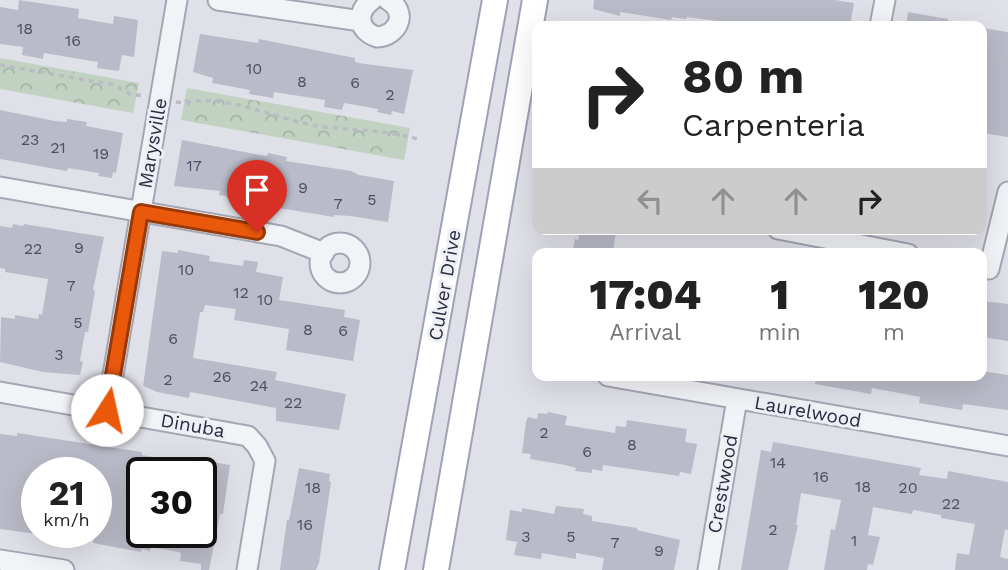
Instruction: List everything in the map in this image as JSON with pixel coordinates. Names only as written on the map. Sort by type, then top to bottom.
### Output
[{"type":"main road","name":"Culver Drive","points":[[392,570],[495,0]]},
{"type":"main road","points":[[436,570],[535,0]]},
{"type":"street","name":"Marysville","points":[[107,410],[177,0]]},
{"type":"street","points":[[218,0],[360,21],[370,35],[377,37],[393,33],[400,18],[398,10],[388,0]]},
{"type":"street","points":[[360,21],[364,6],[372,0]]},
{"type":"street","points":[[881,21],[885,0]]},
{"type":"street","points":[[0,187],[281,236],[324,253]]},
{"type":"street","points":[[993,270],[1008,192]]},
{"type":"street","points":[[846,235],[888,248]]},
{"type":"street","name":"Laurelwood","points":[[636,381],[1008,446]]},
{"type":"street","name":"Dinuba","points":[[0,393],[248,436],[265,461],[247,570]]},
{"type":"street","name":"Crestwood","points":[[708,570],[737,399]]},
{"type":"street","points":[[0,559],[64,570]]},
{"type":"path","points":[[0,65],[115,85],[130,93],[187,104],[211,100],[308,124],[418,139]]},
{"type":"green space","points":[[0,58],[139,83],[133,113],[0,89]]},
{"type":"green space","points":[[187,88],[410,128],[404,160],[181,120]]},
{"type":"building","points":[[19,0],[79,9],[78,18],[113,24],[114,16],[138,20],[134,57],[122,55],[119,71],[97,68],[98,62],[44,53],[43,59],[22,55],[23,47],[0,44],[0,7],[18,10]]},
{"type":"building","points":[[594,0],[835,0],[854,3],[851,21],[718,21],[687,17],[672,17],[671,20],[620,12],[620,16],[593,9]]},
{"type":"building","points":[[908,12],[948,19],[948,21],[907,21]]},
{"type":"building","points":[[987,29],[1008,32],[1008,137],[987,134]]},
{"type":"building","points":[[200,34],[258,43],[259,39],[355,58],[355,62],[413,70],[404,114],[392,111],[391,115],[377,112],[378,109],[344,103],[342,110],[324,107],[325,100],[274,92],[273,98],[249,94],[250,90],[212,83],[213,78],[193,72]]},
{"type":"building","points":[[0,110],[55,121],[67,122],[67,119],[87,122],[86,126],[123,133],[116,173],[113,172],[112,178],[98,176],[99,173],[68,168],[67,171],[0,159]]},
{"type":"building","points":[[182,140],[267,156],[268,153],[287,157],[286,161],[394,181],[388,222],[351,216],[334,217],[267,206],[226,198],[227,196],[219,195],[220,191],[174,186]]},
{"type":"building","points":[[13,224],[104,237],[88,332],[85,332],[80,375],[43,372],[0,362],[1,317],[15,319],[15,315],[38,319],[39,314],[42,315],[48,279],[5,272],[5,269],[0,268],[0,226],[12,228]]},
{"type":"building","points":[[579,235],[615,235],[614,248],[573,248],[575,239],[578,240]]},
{"type":"building","points":[[178,250],[210,256],[209,261],[243,266],[244,260],[258,262],[256,272],[283,277],[279,300],[345,310],[344,317],[360,320],[353,361],[286,350],[289,329],[234,320],[236,309],[205,305],[203,312],[200,312],[193,358],[277,372],[275,380],[346,394],[339,430],[276,421],[276,408],[190,392],[189,398],[157,392],[143,386],[162,251],[178,253]]},
{"type":"building","points":[[987,302],[1008,304],[1008,341],[987,338]]},
{"type":"building","points":[[987,372],[1008,375],[1008,410],[963,404],[962,410],[919,403],[920,397],[872,388],[871,394],[815,384],[815,381],[987,381]]},
{"type":"building","points":[[538,413],[567,416],[565,425],[615,433],[616,426],[626,427],[627,420],[687,429],[685,442],[697,444],[691,474],[680,472],[679,476],[603,465],[602,471],[592,469],[592,473],[530,459],[531,454],[522,453],[526,422],[528,417],[537,419]]},
{"type":"building","points":[[17,433],[142,452],[142,455],[153,457],[126,457],[126,548],[151,548],[150,551],[112,547],[112,457],[21,457],[21,532],[0,529],[0,434],[17,436]]},
{"type":"building","points":[[773,442],[921,468],[919,475],[947,479],[948,471],[1008,482],[1008,530],[1005,529],[1000,557],[1008,559],[1008,570],[955,570],[957,553],[969,555],[975,524],[913,510],[912,514],[873,507],[868,535],[880,537],[873,565],[868,564],[867,570],[824,570],[831,529],[835,530],[841,500],[801,493],[798,525],[788,570],[741,570],[761,450],[771,452]]},
{"type":"building","points":[[217,463],[230,465],[223,514],[220,514],[217,529]]},
{"type":"building","points":[[299,468],[330,474],[319,563],[316,570],[280,570],[287,520]]},
{"type":"building","points":[[556,506],[584,509],[583,514],[592,516],[592,521],[637,528],[680,540],[674,570],[602,570],[604,558],[576,553],[576,559],[542,553],[541,559],[514,555],[517,542],[506,540],[510,510],[522,512],[522,508],[554,514]]},
{"type":"building","points":[[157,548],[213,548],[209,570],[201,570],[201,564],[180,561],[179,552]]},
{"type":"route","points":[[107,410],[141,212],[257,232]]}]
